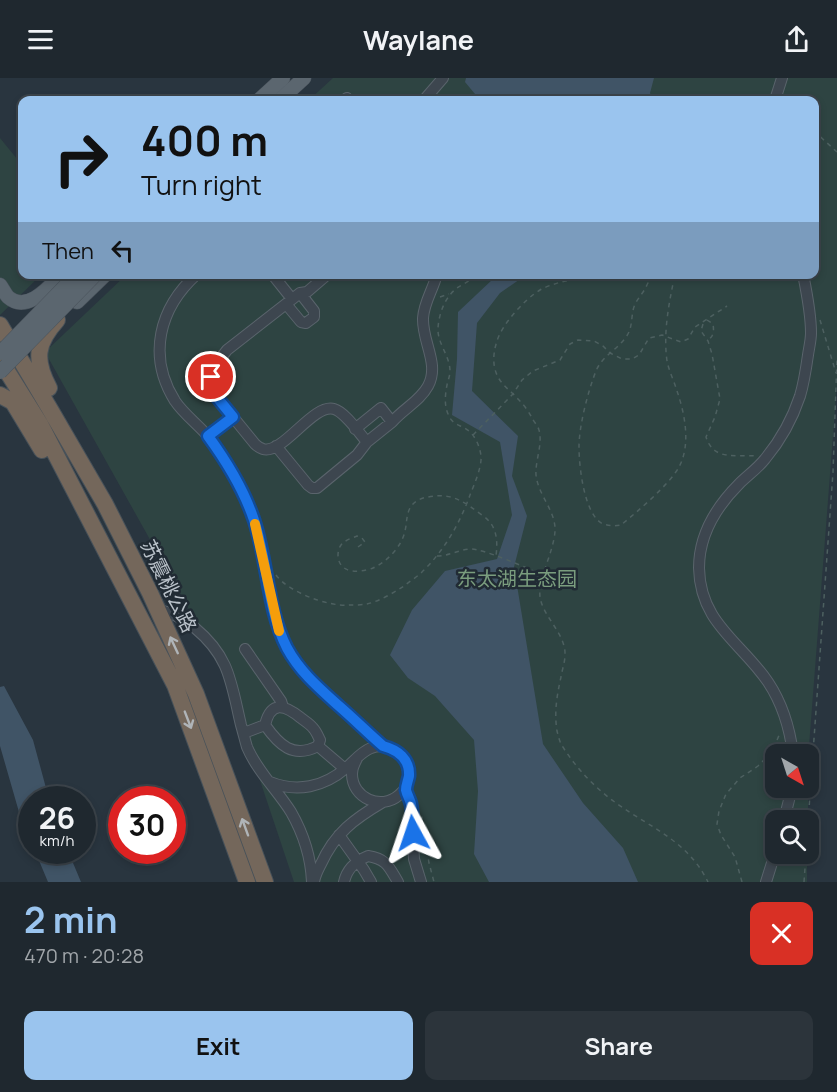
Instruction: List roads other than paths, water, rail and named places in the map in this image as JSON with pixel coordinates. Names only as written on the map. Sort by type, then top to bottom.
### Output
[{"type":"highway","points":[[69,310],[48,330],[43,339],[39,365],[42,375],[104,492],[120,534]]},
{"type":"highway","name":"苏震桃公路","points":[[1,326],[105,504],[158,610],[196,694],[265,882]]},
{"type":"highway","name":"苏震桃公路","points":[[0,360],[40,423],[175,685],[247,882]]},
{"type":"highway","points":[[0,395],[13,402],[18,409],[118,575]]},
{"type":"main road","points":[[285,96],[303,78]]},
{"type":"main road","points":[[259,96],[279,81]]},
{"type":"main road","points":[[263,96],[279,81]]},
{"type":"main road","points":[[0,285],[7,296],[17,302],[29,301],[44,292],[57,279]]},
{"type":"main road","points":[[0,353],[72,279]]},
{"type":"main road","points":[[0,372],[91,279]]},
{"type":"main road","points":[[44,292],[43,302],[48,310],[62,313],[69,310],[101,279]]},
{"type":"street","points":[[427,96],[443,78]]},
{"type":"street","points":[[776,96],[782,78]]},
{"type":"street","points":[[192,279],[184,286],[171,307],[162,332],[161,366],[167,386],[177,403],[208,436],[227,462],[240,488],[254,520],[278,630],[288,650],[301,670],[318,688],[383,746]]},
{"type":"street","points":[[276,279],[293,298]]},
{"type":"street","points":[[322,279],[307,292],[293,298],[227,350],[211,377],[211,390],[255,444],[263,449],[271,450],[276,447],[327,408],[336,410],[344,416],[367,442]]},
{"type":"street","points":[[276,447],[312,488],[317,488],[417,400],[430,383],[433,373],[433,361],[423,332],[423,320],[424,307],[435,279]]},
{"type":"street","points":[[791,744],[781,708],[769,683],[711,615],[702,591],[699,568],[703,540],[713,516],[737,486],[765,459],[786,428],[800,396],[812,335],[804,279]]},
{"type":"street","points":[[355,429],[381,408],[392,422]]},
{"type":"street","points":[[208,436],[233,417]]},
{"type":"street","points":[[158,610],[186,621],[205,636],[221,656],[230,678],[248,748],[267,781],[290,811],[301,833],[313,882]]},
{"type":"street","points":[[245,649],[283,707]]},
{"type":"street","points":[[283,707],[313,728],[320,740],[318,746],[309,751],[298,752],[288,749],[265,725],[268,714],[275,708],[283,707]]},
{"type":"street","points":[[244,733],[265,725]]},
{"type":"street","points":[[318,746],[345,769]]},
{"type":"street","points":[[267,781],[281,787],[311,786],[329,780],[365,751],[383,746],[400,753],[405,761],[409,779],[406,788],[392,800],[374,802],[365,798],[358,792],[352,774],[358,757]]},
{"type":"street","points":[[406,788],[411,805],[414,859],[421,882]]},
{"type":"street","points":[[313,882],[335,838],[363,814],[383,802]]},
{"type":"street","points":[[339,835],[371,882]]},
{"type":"street","points":[[344,882],[345,874],[351,866],[369,856],[379,858],[389,867],[398,882]]},
{"type":"street","points":[[766,882],[772,864]]},
{"type":"water","points":[[466,78],[654,78],[651,96],[478,96],[465,82]]},
{"type":"water","points":[[493,279],[520,279],[500,293],[477,323],[472,391],[518,436],[512,476],[527,516],[514,567],[543,744],[583,803],[623,848],[638,882],[489,882],[474,854],[478,791],[474,740],[435,696],[408,678],[390,655],[412,610],[445,571],[497,559],[512,515],[500,442],[452,415],[458,312]]},
{"type":"water","points":[[4,686],[33,740],[45,786],[18,786],[18,809],[0,746],[0,687]]},
{"type":"water","points":[[40,864],[73,864],[81,882],[48,882]]},
{"type":"park label","name":"东太湖生态园","points":[[517,578]]}]
